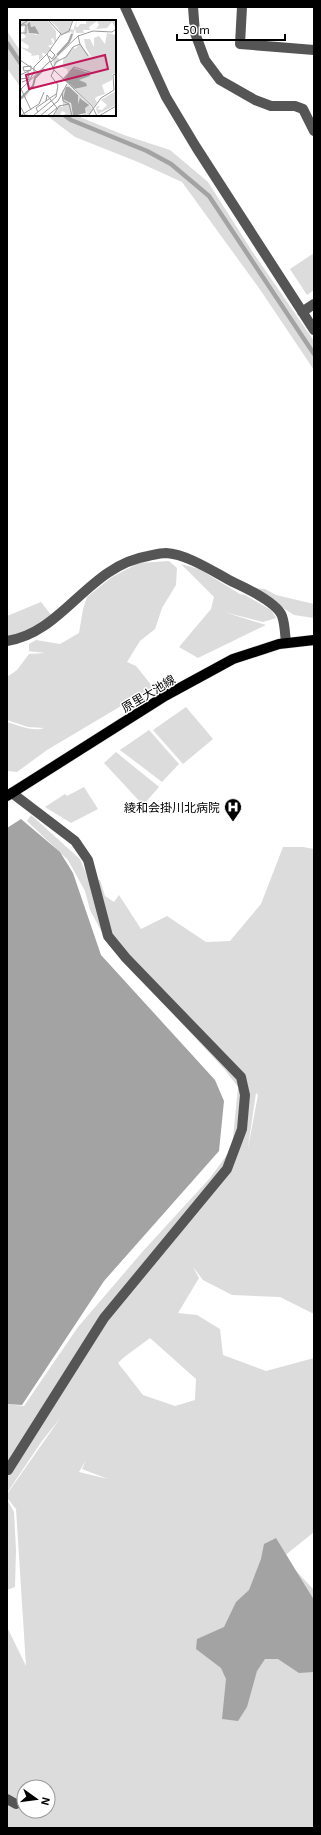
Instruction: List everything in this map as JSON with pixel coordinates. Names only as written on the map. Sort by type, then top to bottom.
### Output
[{"type":"main road","name":"原里大池線","points":[[10,795],[165,696],[233,659],[286,643],[314,640]]},
{"type":"street","points":[[125,7],[166,97],[196,147],[314,330]]},
{"type":"street","points":[[193,7],[195,33],[205,60],[220,80],[255,100],[271,106],[295,106],[303,109],[314,131]]},
{"type":"street","points":[[242,7],[240,44],[314,50]]},
{"type":"street","points":[[302,312],[314,304]]},
{"type":"street","points":[[7,641],[16,640],[42,628],[97,580],[132,559],[166,553],[184,557],[247,589],[279,610],[283,617],[286,643]]},
{"type":"street","points":[[8,1470],[104,1318],[227,1168],[242,1130],[245,1095],[241,1077],[126,958],[108,936],[88,860],[75,841],[10,795]]},
{"type":"shaded area","points":[[7,31],[20,50],[20,87],[7,68]]},
{"type":"shaded area","points":[[47,116],[77,116],[124,135],[170,150],[208,182],[252,251],[314,341],[314,370],[261,291],[182,182],[138,162],[75,137]]},
{"type":"shaded area","points":[[314,253],[314,290],[307,295],[290,269]]},
{"type":"shaded area","points":[[169,561],[177,568],[176,585],[162,608],[155,629],[140,641],[127,662],[136,666],[153,687],[47,750],[17,772],[7,771],[7,722],[30,729],[44,728],[28,727],[7,720],[7,677],[17,670],[29,654],[45,653],[29,651],[29,644],[36,640],[60,644],[79,633],[83,609],[87,597],[112,577],[139,563]]},
{"type":"shaded area","points":[[181,564],[199,569],[240,594],[245,595],[271,610],[276,618],[263,622],[224,612],[266,625],[198,658],[179,647],[211,609],[214,597]]},
{"type":"shaded area","points":[[253,588],[265,589],[276,595],[314,604],[314,618],[294,615]]},
{"type":"shaded area","points":[[41,602],[52,616],[40,627],[7,639],[7,616]]},
{"type":"shaded area","points":[[186,707],[213,739],[183,764],[153,730]]},
{"type":"shaded area","points":[[149,730],[179,764],[162,782],[120,750]]},
{"type":"shaded area","points":[[116,752],[159,787],[143,805],[104,763]]},
{"type":"shaded area","points":[[84,787],[98,809],[71,823],[45,807],[65,794],[67,796]]},
{"type":"shaded area","points":[[31,815],[80,859],[90,883],[93,879],[100,880],[105,896],[114,902],[119,895],[141,929],[167,916],[206,942],[230,941],[261,904],[283,847],[303,847],[314,849],[314,1314],[280,1297],[232,1295],[203,1280],[193,1267],[199,1278],[178,1313],[197,1315],[220,1329],[223,1355],[266,1371],[314,1358],[314,1532],[283,1557],[314,1590],[314,1828],[7,1828],[7,1627],[26,1666],[16,1509],[7,1498],[7,1494],[61,1417],[42,1441],[7,1493],[7,1404],[24,1406],[78,1327],[144,1250],[210,1178],[232,1148],[238,1087],[225,1070],[108,944],[90,910],[85,891],[68,860],[27,821]],"holes":[[[256,1093],[258,1095],[248,1148]],[[150,1338],[196,1379],[195,1400],[175,1406],[143,1395],[118,1363]],[[86,1460],[82,1469],[108,1479],[79,1472]]]},
{"type":"shaded area","points":[[21,819],[60,852],[73,873],[101,955],[215,1080],[224,1101],[219,1151],[104,1281],[22,1405],[7,1404],[7,828]]},
{"type":"shaded area","points":[[7,1499],[14,1512],[16,1550],[15,1587],[7,1590]]},
{"type":"shaded area","points":[[276,1538],[314,1600],[314,1672],[299,1673],[278,1659],[265,1659],[257,1671],[247,1707],[238,1721],[222,1719],[226,1679],[221,1668],[196,1649],[197,1639],[224,1627],[236,1602],[249,1590],[261,1559],[264,1544]]},
{"type":"waterway","points":[[7,43],[20,62]]},
{"type":"waterway","points":[[65,116],[71,120],[147,151],[171,164],[209,196],[314,354]]},
{"type":"place","name":"綾和会掛川北病院","points":[[233,822]]}]
